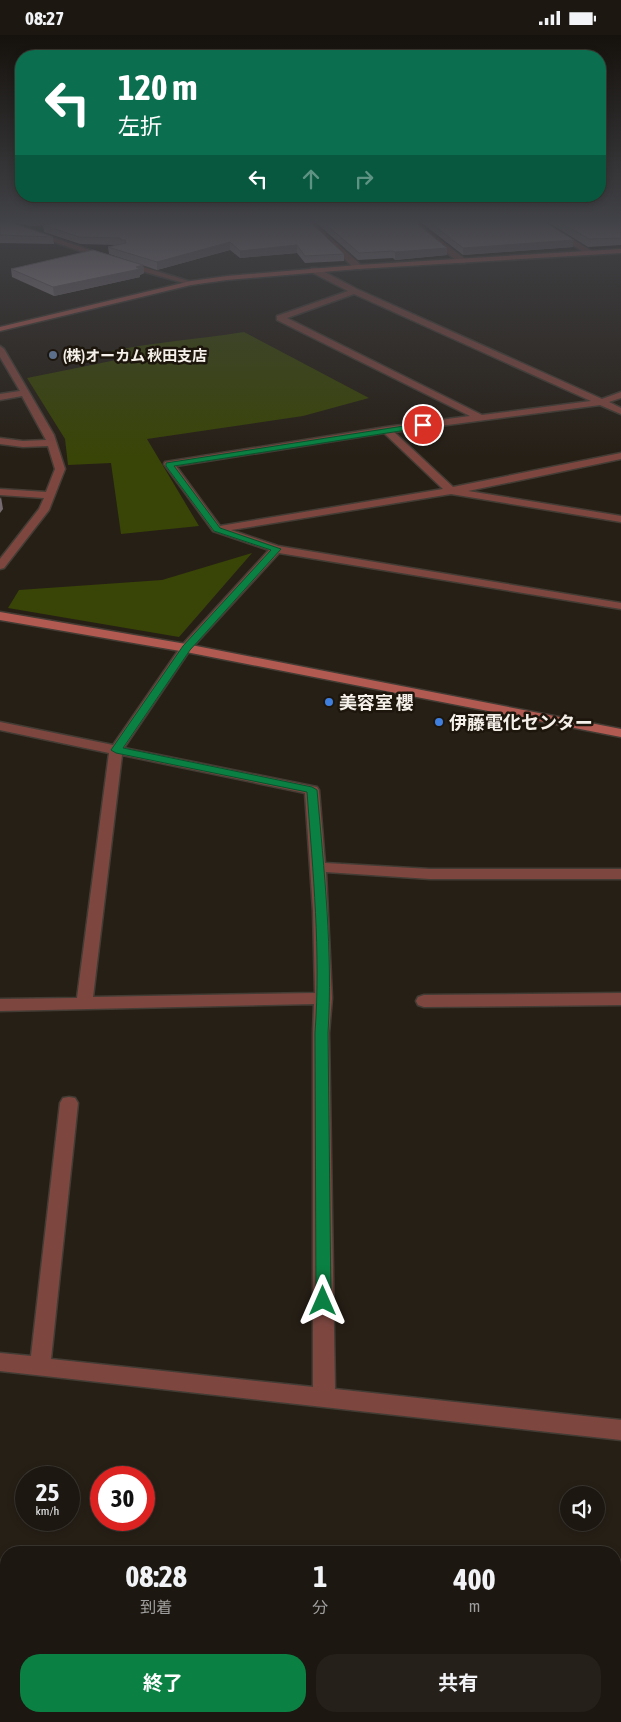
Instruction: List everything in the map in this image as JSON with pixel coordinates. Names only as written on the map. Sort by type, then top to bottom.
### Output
[{"type":"street","points":[[0,329],[122,300]]},
{"type":"street","points":[[330,300],[280,318],[479,417]]},
{"type":"street","points":[[373,300],[621,411]]},
{"type":"street","points":[[0,349],[49,435],[60,469],[44,511],[0,566]]},
{"type":"street","points":[[0,397],[26,393]]},
{"type":"street","points":[[621,395],[602,402],[386,430],[169,464],[217,529],[276,549],[621,606]]},
{"type":"street","points":[[386,430],[451,491],[621,519]]},
{"type":"street","points":[[0,441],[23,444],[52,443]]},
{"type":"street","points":[[217,529],[451,491],[621,456]]},
{"type":"street","points":[[0,492],[51,495]]},
{"type":"street","points":[[84,1004],[116,750],[186,648],[276,549]]},
{"type":"street","points":[[0,616],[186,648],[621,733]]},
{"type":"street","points":[[0,726],[312,790],[318,867],[324,998],[321,1033],[324,1397]]},
{"type":"street","points":[[318,867],[430,874],[621,874]]},
{"type":"street","points":[[0,1005],[324,998]]},
{"type":"street","points":[[424,1001],[621,999]]},
{"type":"street","points":[[40,1367],[69,1103]]},
{"type":"street","points":[[0,1362],[621,1430]]},
{"type":"green space","points":[[244,332],[369,398],[303,416],[147,439],[199,526],[121,534],[111,463],[68,465],[65,439],[27,378],[121,359],[111,351]]},
{"type":"green space","points":[[252,553],[179,637],[8,608],[19,590],[162,580]]},
{"type":"place","name":"(株)オーカム 秋田支店","points":[[53,355]]},
{"type":"place","name":"美容室 櫻","points":[[329,702]]},
{"type":"place","name":"伊藤電化センター","points":[[439,722]]},
{"type":"route","points":[[323,1301],[321,1033],[324,998],[318,867],[312,790],[116,750],[186,648],[276,549],[217,529],[169,464],[423,425]]}]
